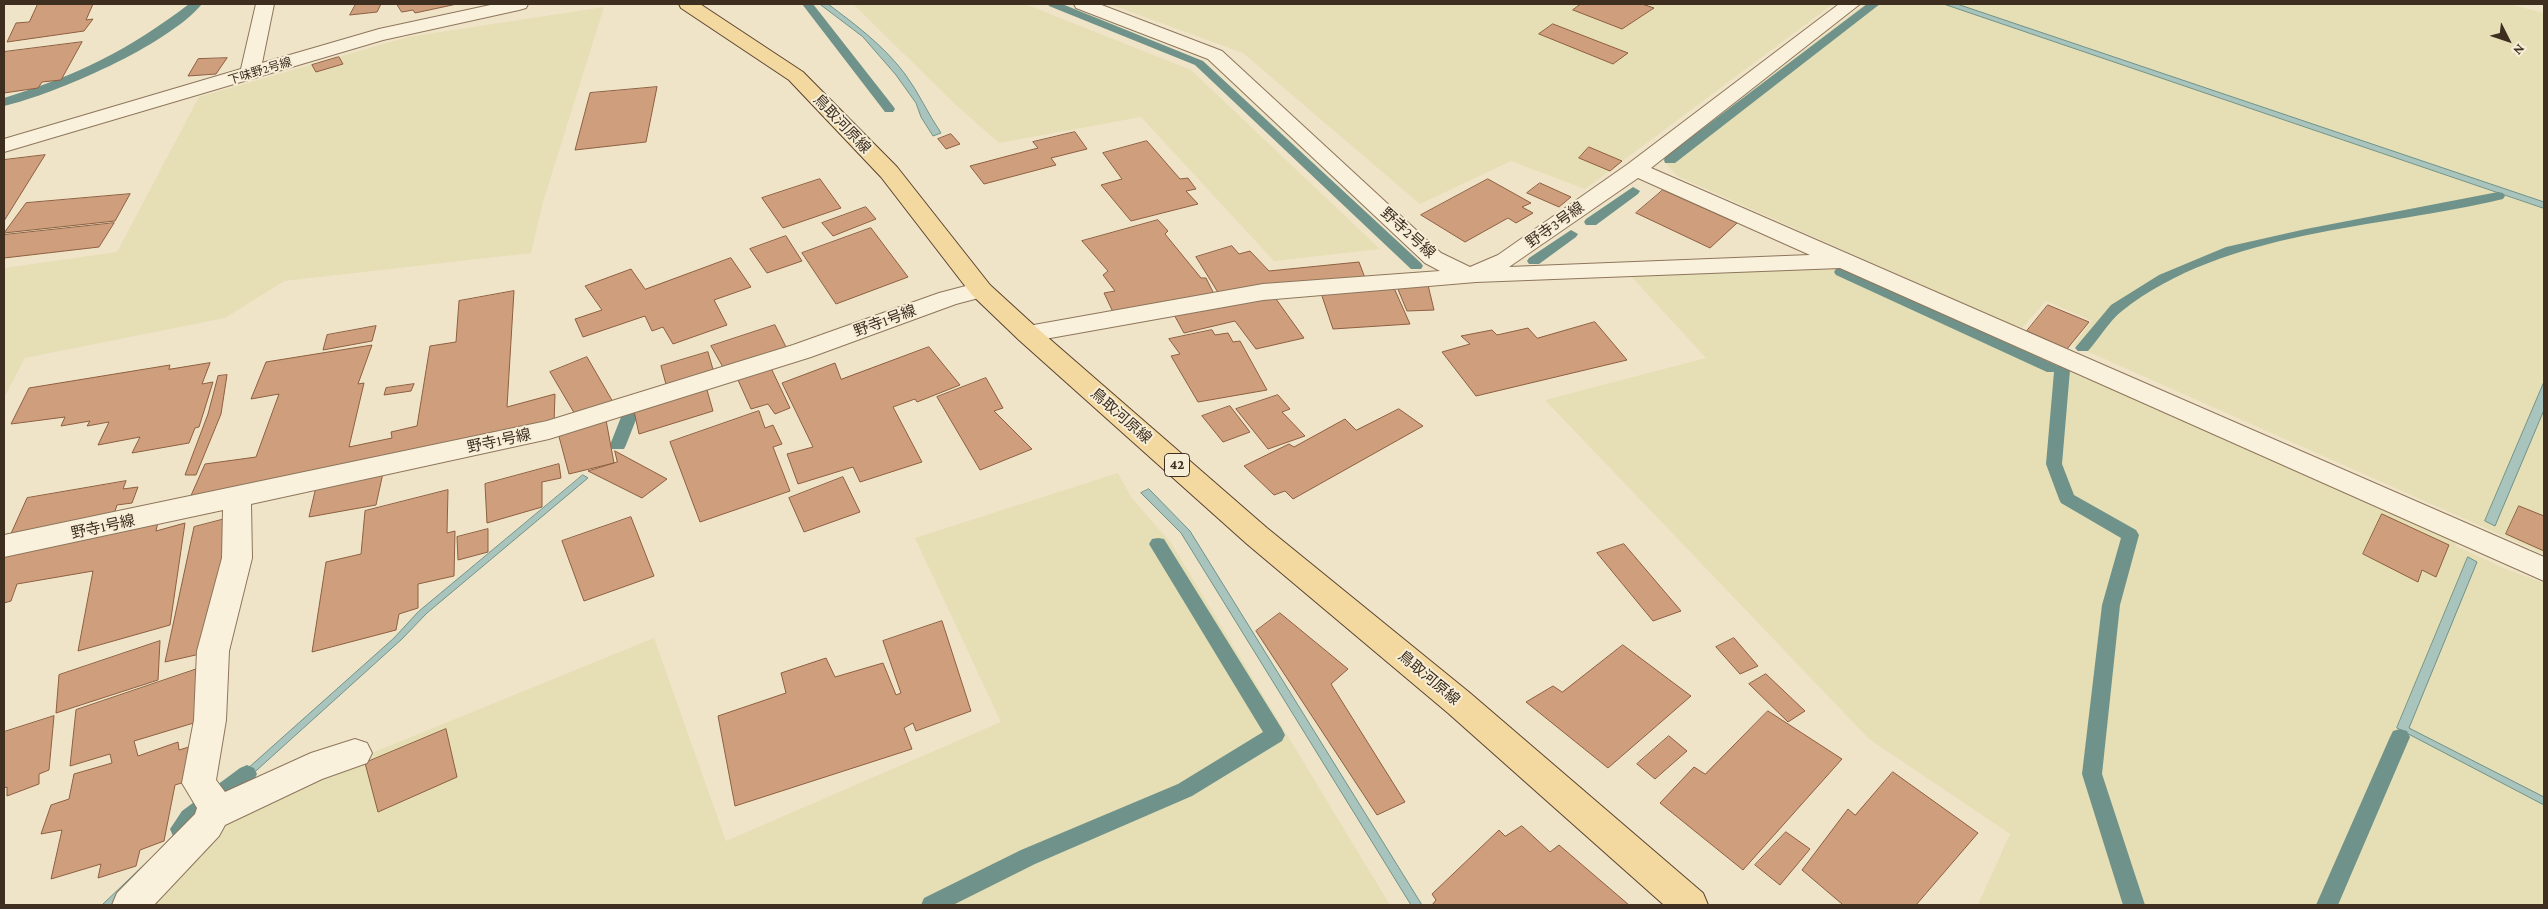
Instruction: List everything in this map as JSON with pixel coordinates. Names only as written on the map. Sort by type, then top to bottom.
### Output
[{"type":"main road","name":"鳥取河原線","points":[[688,4],[796,76],[889,172],[981,290],[1028,334],[1257,536],[1459,704],[1690,905]]},
{"type":"street","points":[[250,74],[265,4]]},
{"type":"street","name":"下味野2号線","points":[[4,146],[379,35],[519,4]]},
{"type":"street","name":"野寺2号線","points":[[1083,4],[1215,55],[1433,258],[1470,276]]},
{"type":"street","name":"野寺3号線","points":[[1470,276],[1506,260],[1636,169],[1851,4]]},
{"type":"street","points":[[1636,169],[1846,260],[2544,570]]},
{"type":"street","points":[[1470,276],[1846,260]]},
{"type":"street","name":"野寺2号線","points":[[1028,334],[1263,292],[1470,276]]},
{"type":"street","name":"野寺1号線","points":[[4,546],[237,498],[549,430],[802,351],[948,298],[981,290]]},
{"type":"street","points":[[130,905],[207,825],[216,807],[199,783],[210,720],[213,651],[237,558],[237,498]]},
{"type":"street","points":[[212,814],[311,768],[355,752]]},
{"type":"shaded area","points":[[853,4],[1025,4],[1191,70],[1380,249],[1274,261],[1141,117],[999,143],[956,105]]},
{"type":"shaded area","points":[[1109,4],[1833,4],[1585,189],[1511,161],[1420,204],[1243,53]]},
{"type":"shaded area","points":[[1865,4],[2508,4],[2544,13],[2544,554],[2073,345],[2092,321],[2046,301],[2021,329],[1677,176],[1662,159]]},
{"type":"shaded area","points":[[604,7],[543,202],[531,253],[284,281],[225,318],[25,358],[4,398],[4,268],[117,252],[199,97],[408,37]]},
{"type":"shaded area","points":[[1839,267],[2455,542],[2456,546],[2506,569],[2544,583],[2544,905],[1978,905],[2010,834],[1869,739],[1545,400],[1706,358],[1629,274]]},
{"type":"shaded area","points":[[1118,473],[1131,497],[1171,543],[1390,905],[143,905],[200,849],[219,819],[362,757],[654,638],[726,841],[1001,722],[915,538]]},
{"type":"water","points":[[820,4],[828,4],[888,54],[910,81],[941,133],[933,136],[921,117],[916,103],[896,75],[863,37]]},
{"type":"water","points":[[1944,4],[1957,4],[2544,202],[2544,208]]},
{"type":"water","points":[[2544,382],[2544,410],[2495,526],[2485,521]]},
{"type":"water","points":[[583,475],[588,478],[427,613],[402,639],[237,788],[228,786],[394,638],[418,612]]},
{"type":"water","points":[[1149,489],[1190,531],[1422,905],[1411,905],[1181,533],[1141,493]]},
{"type":"water","points":[[2468,557],[2477,562],[2409,728],[2544,797],[2544,805],[2397,728]]},
{"type":"water","points":[[188,811],[198,814],[135,886],[115,905],[102,905],[171,839]]},
{"type":"building","points":[[38,4],[93,4],[86,20],[93,19],[84,31],[7,42],[16,23],[29,22]]},
{"type":"building","points":[[356,4],[381,4],[377,12],[350,15]]},
{"type":"building","points":[[397,4],[457,4],[415,13],[413,10],[402,12]]},
{"type":"building","points":[[1581,4],[1642,4],[1654,8],[1622,29],[1573,10]]},
{"type":"building","points":[[1553,24],[1628,53],[1613,64],[1539,34]]},
{"type":"building","points":[[82,42],[61,80],[42,82],[38,88],[4,93],[4,52]]},
{"type":"building","points":[[339,57],[343,64],[316,72],[312,65]]},
{"type":"building","points":[[227,58],[216,74],[188,76],[198,59]]},
{"type":"building","points":[[657,87],[646,142],[575,150],[590,93]]},
{"type":"building","points":[[1075,132],[1087,149],[1051,158],[1056,165],[984,184],[970,166],[1038,148],[1033,142]]},
{"type":"building","points":[[951,134],[960,144],[946,149],[938,139]]},
{"type":"building","points":[[1147,141],[1180,179],[1188,178],[1196,189],[1186,191],[1198,204],[1131,221],[1101,185],[1122,179],[1103,153]]},
{"type":"building","points":[[1589,147],[1622,161],[1610,171],[1579,158]]},
{"type":"building","points":[[45,155],[4,221],[4,160]]},
{"type":"building","points":[[820,179],[841,208],[783,228],[762,198]]},
{"type":"building","points":[[1488,179],[1531,203],[1522,207],[1533,213],[1516,223],[1508,218],[1465,242],[1421,215]]},
{"type":"building","points":[[1540,183],[1571,197],[1559,207],[1527,193]]},
{"type":"building","points":[[1663,190],[1737,223],[1710,248],[1636,213]]},
{"type":"building","points":[[130,194],[115,221],[4,233],[26,203]]},
{"type":"building","points":[[866,207],[876,219],[833,236],[822,223]]},
{"type":"building","points":[[1158,220],[1168,231],[1165,234],[1201,278],[1206,278],[1215,296],[1113,312],[1104,293],[1115,291],[1103,275],[1108,271],[1082,241]]},
{"type":"building","points":[[114,223],[99,247],[4,258],[4,235]]},
{"type":"building","points":[[871,228],[908,277],[836,304],[802,253]]},
{"type":"building","points":[[786,236],[802,261],[767,273],[750,249]]},
{"type":"building","points":[[1232,246],[1239,254],[1250,251],[1269,271],[1359,262],[1365,278],[1219,294],[1196,257]]},
{"type":"building","points":[[731,258],[751,287],[714,300],[727,325],[673,344],[663,327],[652,331],[645,316],[583,337],[575,319],[602,310],[585,286],[631,269],[645,289]]},
{"type":"building","points":[[1428,285],[1434,310],[1407,311],[1397,287]]},
{"type":"building","points":[[1394,288],[1410,324],[1333,329],[1321,293]]},
{"type":"building","points":[[514,291],[507,407],[555,394],[554,424],[189,500],[205,464],[256,457],[279,394],[251,399],[266,362],[372,345],[358,384],[364,383],[349,447],[392,438],[391,432],[417,426],[430,346],[456,342],[459,301]]},
{"type":"building","points":[[1276,299],[1304,338],[1256,349],[1235,321],[1184,333],[1172,311]]},
{"type":"building","points":[[2048,305],[2089,322],[2067,349],[2027,331]]},
{"type":"building","points":[[1595,322],[1627,360],[1476,396],[1442,352],[1470,344],[1461,336],[1492,330],[1497,335],[1528,328],[1537,338]]},
{"type":"building","points":[[775,325],[787,349],[724,369],[711,346]]},
{"type":"building","points":[[376,326],[372,341],[323,350],[327,335]]},
{"type":"building","points":[[1212,330],[1215,335],[1228,333],[1233,342],[1240,341],[1267,390],[1198,402],[1171,356],[1180,354],[1169,339]]},
{"type":"building","points":[[929,347],[960,385],[917,402],[915,399],[893,407],[922,462],[860,482],[853,467],[798,484],[787,454],[813,447],[782,383],[835,363],[841,379]]},
{"type":"building","points":[[708,352],[714,373],[667,388],[661,366]]},
{"type":"building","points":[[587,357],[613,402],[576,416],[550,372]]},
{"type":"building","points":[[210,363],[202,384],[213,382],[199,427],[195,428],[189,443],[132,453],[140,437],[98,445],[109,422],[87,426],[90,421],[61,426],[65,417],[11,424],[29,388],[170,365],[169,369]]},
{"type":"building","points":[[771,368],[790,408],[775,414],[768,404],[751,409],[738,380]]},
{"type":"building","points":[[227,375],[221,414],[196,475],[185,475],[208,414],[218,376]]},
{"type":"building","points":[[986,378],[1003,408],[994,411],[1032,449],[980,470],[937,397]]},
{"type":"building","points":[[414,384],[411,391],[384,395],[386,388]]},
{"type":"building","points":[[707,390],[713,411],[639,434],[634,411]]},
{"type":"building","points":[[1278,395],[1290,409],[1282,412],[1305,436],[1268,449],[1236,409]]},
{"type":"building","points":[[1230,406],[1250,432],[1223,442],[1202,416]]},
{"type":"building","points":[[1399,409],[1423,426],[1293,499],[1285,491],[1274,495],[1244,466],[1289,444],[1294,447],[1345,419],[1356,430]]},
{"type":"building","points":[[759,411],[765,428],[773,425],[782,444],[773,447],[790,491],[700,522],[670,442]]},
{"type":"building","points":[[606,420],[614,463],[569,474],[558,433]]},
{"type":"building","points":[[615,451],[667,479],[642,498],[588,471],[617,462]]},
{"type":"building","points":[[559,464],[561,478],[542,482],[542,507],[487,523],[485,484]]},
{"type":"building","points":[[383,473],[376,505],[309,517],[316,487]]},
{"type":"building","points":[[843,477],[860,512],[804,532],[789,498]]},
{"type":"building","points":[[126,481],[123,489],[138,487],[132,503],[117,505],[112,520],[9,538],[27,498]]},
{"type":"building","points":[[448,490],[447,533],[455,531],[454,576],[418,584],[418,608],[399,614],[396,630],[312,652],[326,562],[361,554],[365,511]]},
{"type":"building","points":[[2519,506],[2544,516],[2544,551],[2506,534]]},
{"type":"building","points":[[2382,514],[2449,545],[2436,577],[2422,570],[2418,582],[2363,554]]},
{"type":"building","points":[[631,517],[654,576],[584,601],[562,541]]},
{"type":"building","points":[[225,519],[221,577],[200,654],[165,662],[194,527]]},
{"type":"building","points":[[158,522],[156,531],[185,523],[170,625],[78,651],[93,571],[17,584],[11,601],[4,603],[4,554]]},
{"type":"building","points":[[488,529],[488,552],[458,560],[457,537]]},
{"type":"building","points":[[1624,544],[1681,611],[1653,621],[1597,553]]},
{"type":"building","points":[[1280,613],[1348,669],[1331,684],[1405,802],[1377,815],[1256,631]]},
{"type":"building","points":[[942,621],[971,711],[916,731],[913,723],[904,728],[912,749],[735,806],[718,716],[786,693],[781,673],[826,658],[835,677],[883,663],[896,695],[901,693],[883,641]]},
{"type":"building","points":[[1734,638],[1758,666],[1740,674],[1716,647]]},
{"type":"building","points":[[160,641],[158,680],[56,713],[59,675]]},
{"type":"building","points":[[1623,645],[1691,696],[1608,768],[1526,702],[1553,686],[1562,692]]},
{"type":"building","points":[[200,668],[197,722],[134,741],[138,756],[178,742],[179,750],[192,746],[188,781],[175,785],[164,841],[140,850],[136,866],[98,878],[101,864],[51,879],[62,830],[41,834],[51,805],[69,799],[74,774],[112,763],[110,754],[70,766],[76,710]]},
{"type":"building","points":[[1766,674],[1805,711],[1788,722],[1749,684]]},
{"type":"building","points":[[1768,711],[1842,759],[1743,870],[1660,803],[1694,767],[1705,774]]},
{"type":"building","points":[[54,716],[49,770],[39,774],[39,784],[7,796],[7,787],[4,788],[4,732]]},
{"type":"building","points":[[446,729],[457,777],[378,812],[365,763]]},
{"type":"building","points":[[1669,736],[1687,751],[1655,779],[1637,764]]},
{"type":"building","points":[[1893,772],[1978,833],[1916,905],[1840,905],[1842,904],[1802,870],[1848,809],[1855,815]]},
{"type":"building","points":[[1522,826],[1550,852],[1559,845],[1629,905],[1432,905],[1436,900],[1432,894],[1499,830],[1505,836]]},
{"type":"building","points":[[1786,832],[1810,849],[1780,885],[1755,865]]},
{"type":"waterway","points":[[4,102],[62,82],[123,55],[156,35],[196,4]]},
{"type":"waterway","points":[[807,4],[889,109]]},
{"type":"waterway","points":[[1053,4],[1199,63],[1416,266]]},
{"type":"waterway","points":[[1670,160],[1874,4]]},
{"type":"waterway","points":[[1591,222],[1633,191]]},
{"type":"waterway","points":[[2083,348],[2116,308],[2164,278],[2231,250],[2306,233],[2498,196]]},
{"type":"waterway","points":[[1534,261],[1571,234]]},
{"type":"waterway","points":[[1841,272],[2052,368]]},
{"type":"waterway","points":[[2062,370],[2054,464],[2067,499],[2130,535],[2111,605],[2092,774],[2134,905]]},
{"type":"waterway","points":[[618,445],[631,412]]},
{"type":"waterway","points":[[932,905],[1028,857],[1185,790],[1275,735],[1158,544]]},
{"type":"waterway","points":[[2327,905],[2400,737]]},
{"type":"waterway","points":[[180,829],[189,817],[247,774]]}]
